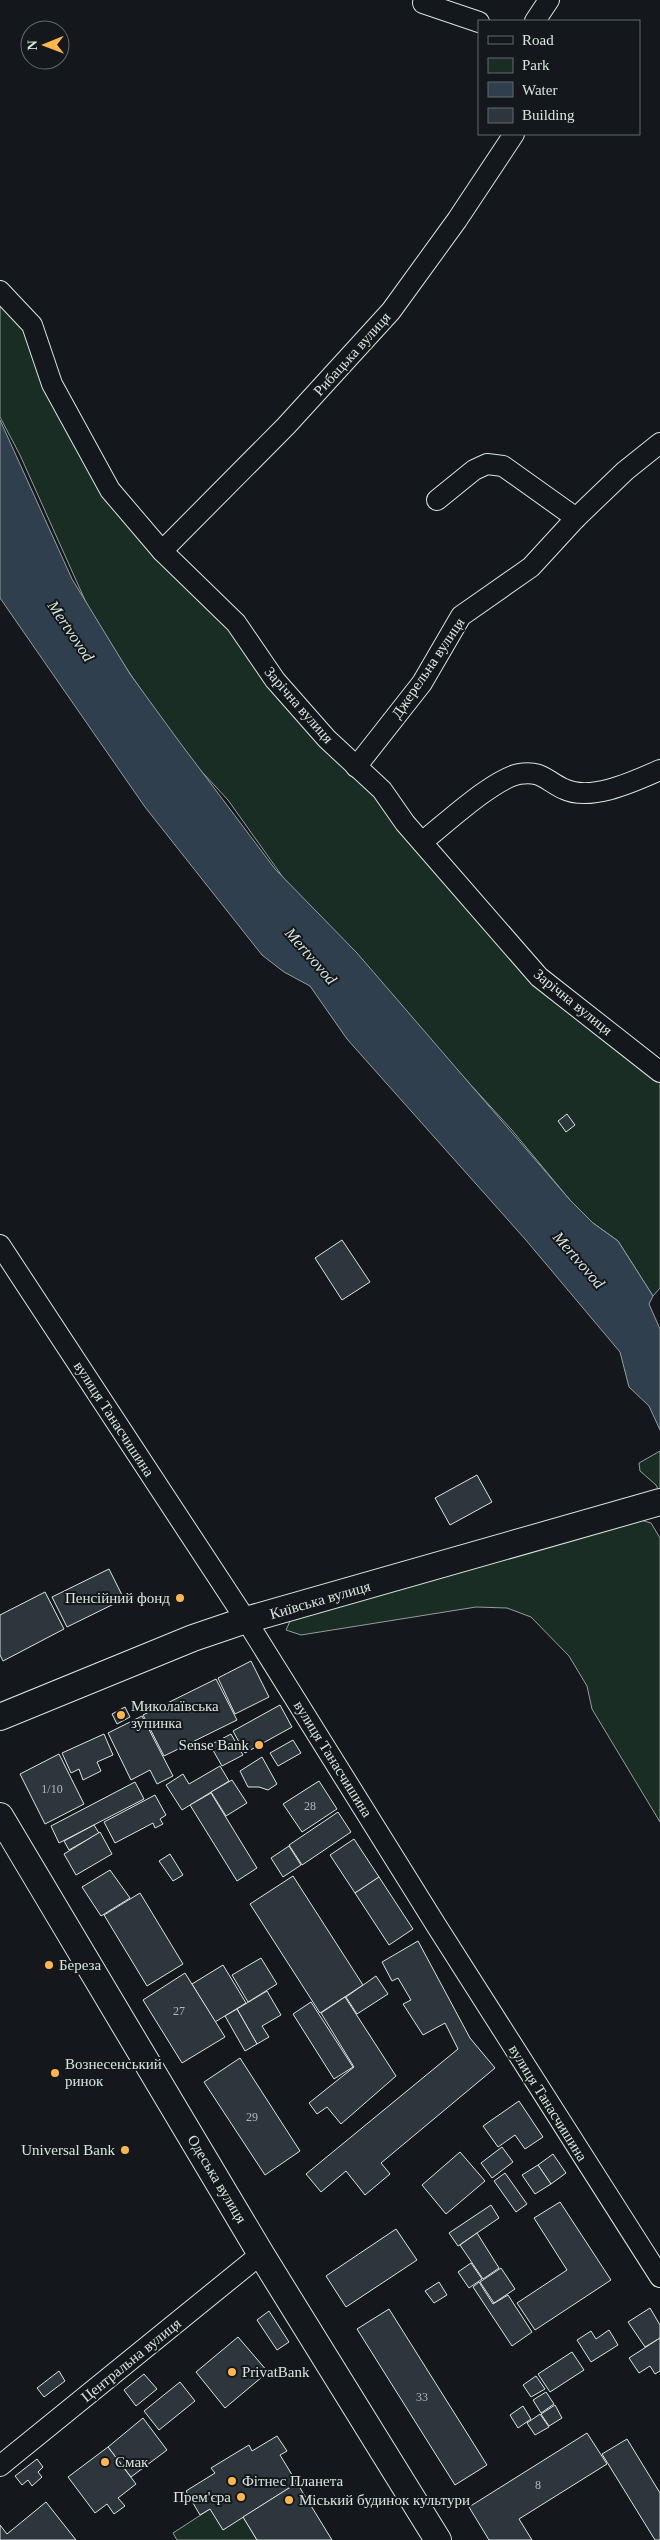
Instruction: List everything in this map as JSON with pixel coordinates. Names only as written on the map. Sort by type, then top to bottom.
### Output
[{"type":"main road","name":"Київська вулиця","points":[[0,1717],[193,1638],[246,1620],[654,1504]]},
{"type":"main road","name":"Одеська вулиця","points":[[0,1816],[261,2254],[438,2540]]},
{"type":"street","points":[[537,20],[549,0]]},
{"type":"street","points":[[423,4],[478,22]]},
{"type":"street","name":"Рибацька вулиця","points":[[162,552],[286,426],[391,310],[457,220],[513,135]]},
{"type":"street","name":"Зарічна вулиця","points":[[0,291],[32,326],[52,384],[110,490],[162,552],[236,623],[275,680],[327,739],[382,790],[405,823],[538,977],[660,1072]]},
{"type":"street","name":"Джерельна вулиця","points":[[356,767],[422,683],[461,616],[531,567],[576,518],[624,471],[660,443]]},
{"type":"street","points":[[437,500],[480,467],[487,464],[503,466],[576,518]]},
{"type":"street","points":[[422,842],[478,798],[517,774],[536,772],[565,790],[586,793],[623,786],[660,770]]},
{"type":"street","name":"вулиця Танасчишина","points":[[0,1245],[246,1620],[436,1925],[660,2278]]},
{"type":"street","name":"Центральна вулиця","points":[[0,2466],[261,2254]]},
{"type":"green space","points":[[0,295],[29,326],[119,508],[233,624],[533,977],[660,1079],[660,1288],[653,1296],[618,1241],[593,1223],[570,1200],[511,1129],[287,883],[228,800],[179,747],[93,618],[20,455],[0,417]]},
{"type":"green space","points":[[660,1451],[660,1493],[656,1485],[640,1471],[639,1463]]},
{"type":"green space","points":[[634,1518],[651,1523],[660,1538],[660,1822],[592,1709],[587,1686],[569,1656],[531,1617],[507,1608],[476,1607],[301,1635],[286,1630],[291,1619]]},
{"type":"green space","points":[[210,2509],[243,2517],[257,2540],[177,2540],[173,2533]]},
{"type":"water","name":"Mertvovod","points":[[0,420],[72,579],[130,674],[275,869],[357,953],[570,1200],[593,1223],[618,1241],[653,1296],[649,1304],[660,1329],[660,1430],[649,1406],[629,1387],[620,1352],[525,1239],[347,1039],[310,986],[284,972],[262,955],[145,807],[0,598]]},
{"type":"building","points":[[567,1114],[575,1125],[566,1132],[558,1121]]},
{"type":"building","points":[[342,1240],[370,1282],[342,1300],[315,1258]]},
{"type":"building","points":[[477,1475],[492,1502],[450,1525],[435,1498]]},
{"type":"building","points":[[109,1569],[124,1599],[67,1627],[52,1597]]},
{"type":"building","points":[[45,1592],[64,1629],[3,1661],[0,1655],[0,1615]]},
{"type":"building","points":[[251,1661],[269,1697],[235,1714],[218,1678]]},
{"type":"building","points":[[216,1679],[237,1720],[164,1756],[143,1715]]},
{"type":"building","points":[[280,1705],[292,1727],[245,1753],[233,1731]]},
{"type":"building","name":"Миколаївська зупинка","points":[[125,1707],[130,1717],[117,1724],[112,1714]]},
{"type":"building","points":[[142,1716],[173,1776],[157,1784],[150,1770],[131,1780],[108,1733]]},
{"type":"building","points":[[104,1734],[113,1755],[97,1762],[101,1771],[83,1780],[79,1769],[71,1773],[62,1753]]},
{"type":"building","points":[[231,1734],[243,1755],[222,1766],[210,1745]]},
{"type":"building","points":[[293,1740],[301,1753],[278,1766],[270,1753]]},
{"type":"building","points":[[59,1754],[84,1804],[45,1824],[20,1774]]},
{"type":"building","points":[[262,1757],[277,1784],[268,1790],[259,1787],[248,1787],[240,1771]]},
{"type":"building","points":[[220,1766],[229,1781],[182,1810],[166,1785],[183,1774],[189,1784]]},
{"type":"building","points":[[232,1780],[247,1803],[226,1816],[211,1792]]},
{"type":"building","points":[[319,1781],[337,1809],[302,1832],[283,1804]]},
{"type":"building","points":[[135,1782],[144,1799],[59,1843],[51,1826]]},
{"type":"building","points":[[211,1793],[257,1868],[237,1881],[190,1805]]},
{"type":"building","points":[[155,1795],[166,1815],[160,1819],[163,1824],[155,1828],[153,1823],[115,1843],[104,1822]]},
{"type":"building","points":[[338,1812],[351,1832],[302,1865],[289,1845]]},
{"type":"building","points":[[94,1825],[99,1833],[69,1850],[64,1841]]},
{"type":"building","points":[[100,1832],[112,1854],[76,1875],[64,1854]]},
{"type":"building","points":[[354,1839],[379,1877],[355,1893],[330,1855]]},
{"type":"building","points":[[289,1846],[301,1865],[283,1877],[271,1858]]},
{"type":"building","points":[[170,1854],[183,1875],[173,1881],[159,1861]]},
{"type":"building","points":[[110,1870],[130,1898],[101,1916],[82,1887]]},
{"type":"building","points":[[293,1876],[363,1985],[320,2013],[250,1904]]},
{"type":"building","points":[[379,1877],[413,1929],[389,1945],[355,1893]]},
{"type":"building","points":[[140,1893],[183,1964],[147,1986],[104,1915]]},
{"type":"building","points":[[418,1941],[470,2038],[495,2068],[381,2163],[390,2174],[365,2195],[346,2171],[321,2192],[306,2174],[458,2049],[445,2023],[423,2035],[403,2004],[411,2000],[398,1978],[392,1981],[382,1962]]},
{"type":"building","points":[[261,1958],[277,1984],[248,2002],[232,1975]]},
{"type":"building","points":[[223,1965],[246,2003],[215,2022],[192,1984]]},
{"type":"building","points":[[185,1973],[225,2037],[182,2063],[143,2000]]},
{"type":"building","points":[[376,1976],[388,1994],[357,2014],[346,1997]]},
{"type":"building","points":[[267,1991],[281,2015],[262,2026],[269,2037],[257,2044],[237,2009]]},
{"type":"building","points":[[345,1997],[396,2076],[341,2124],[327,2107],[317,2114],[309,2103],[354,2067],[321,2013]]},
{"type":"building","points":[[311,2002],[353,2067],[334,2079],[293,2014]]},
{"type":"building","points":[[237,2009],[257,2044],[245,2051],[225,2016]]},
{"type":"building","points":[[240,2058],[300,2151],[265,2175],[204,2082]]},
{"type":"building","points":[[519,2101],[543,2137],[525,2149],[515,2135],[498,2147],[483,2126]]},
{"type":"building","points":[[502,2147],[513,2162],[492,2178],[481,2163]]},
{"type":"building","points":[[460,2152],[485,2181],[446,2214],[422,2185]]},
{"type":"building","points":[[553,2154],[566,2173],[551,2184],[538,2165]]},
{"type":"building","points":[[538,2165],[551,2184],[535,2194],[522,2175]]},
{"type":"building","points":[[505,2173],[527,2204],[516,2212],[494,2181]]},
{"type":"building","points":[[560,2202],[611,2280],[535,2330],[517,2303],[567,2270],[534,2218]]},
{"type":"building","points":[[491,2205],[499,2218],[458,2246],[449,2233]]},
{"type":"building","points":[[396,2229],[417,2260],[346,2307],[326,2276]]},
{"type":"building","points":[[477,2233],[499,2268],[483,2279],[460,2245]]},
{"type":"building","points":[[471,2263],[482,2279],[469,2288],[458,2272]]},
{"type":"building","points":[[501,2268],[515,2289],[494,2303],[480,2282]]},
{"type":"building","points":[[439,2282],[447,2295],[434,2303],[425,2291]]},
{"type":"building","points":[[479,2282],[493,2304],[508,2295],[532,2332],[512,2346],[473,2287]]},
{"type":"building","points":[[650,2308],[660,2325],[660,2338],[645,2347],[628,2322]]},
{"type":"building","points":[[389,2309],[487,2465],[455,2485],[357,2329]]},
{"type":"building","points":[[269,2311],[289,2342],[277,2350],[257,2320]]},
{"type":"building","points":[[609,2330],[618,2345],[591,2362],[577,2340],[591,2331],[596,2339]]},
{"type":"building","name":"PrivatBank","points":[[238,2337],[268,2372],[225,2408],[196,2372]]},
{"type":"building","points":[[660,2338],[660,2371],[655,2374],[650,2366],[639,2373],[629,2358]]},
{"type":"building","points":[[572,2352],[584,2370],[550,2392],[538,2374]]},
{"type":"building","points":[[59,2371],[65,2381],[44,2397],[37,2388]]},
{"type":"building","points":[[144,2374],[157,2389],[136,2406],[124,2390]]},
{"type":"building","points":[[536,2376],[545,2389],[531,2397],[523,2385]]},
{"type":"building","points":[[180,2382],[195,2401],[159,2430],[144,2411]]},
{"type":"building","points":[[546,2392],[554,2404],[541,2413],[533,2400]]},
{"type":"building","points":[[555,2405],[562,2418],[549,2426],[541,2414]]},
{"type":"building","points":[[523,2406],[531,2419],[518,2428],[510,2415]]},
{"type":"building","points":[[540,2414],[549,2427],[535,2435],[527,2423]]},
{"type":"building","points":[[143,2418],[167,2450],[131,2477],[108,2447]]},
{"type":"building","points":[[587,2433],[607,2464],[519,2519],[532,2540],[489,2540],[469,2507]]},
{"type":"building","points":[[277,2436],[287,2451],[280,2455],[297,2483],[223,2530],[210,2509],[200,2515],[186,2491],[215,2473],[211,2468],[249,2445],[252,2451]]},
{"type":"building","points":[[627,2439],[660,2493],[660,2540],[655,2540],[602,2454]]},
{"type":"building","points":[[108,2447],[136,2484],[118,2498],[125,2506],[114,2514],[107,2504],[95,2513],[68,2477]]},
{"type":"building","points":[[37,2459],[43,2467],[38,2472],[42,2477],[32,2486],[28,2480],[22,2485],[15,2476]]},
{"type":"building","name":"Міський будинок культури","points":[[297,2483],[332,2540],[257,2540],[243,2517]]},
{"type":"building","points":[[46,2502],[76,2540],[0,2540],[0,2525],[7,2534]]},
{"type":"place","name":"Пенсійний фонд","points":[[180,1598]]},
{"type":"place","name":"Миколаївська зупинка","points":[[121,1715]]},
{"type":"place","name":"Sense Bank","points":[[259,1745]]},
{"type":"place","name":"Береза","points":[[49,1965]]},
{"type":"place","name":"Вознесенський ринок","points":[[55,2073]]},
{"type":"place","name":"Universal Bank","points":[[125,2150]]},
{"type":"place","name":"PrivatBank","points":[[232,2372]]},
{"type":"place","name":"Смак","points":[[105,2462]]},
{"type":"place","name":"Фітнес Планета","points":[[232,2481]]},
{"type":"place","name":"Прем'єра","points":[[241,2497]]},
{"type":"place","name":"Міський будинок культури","points":[[289,2500]]}]
